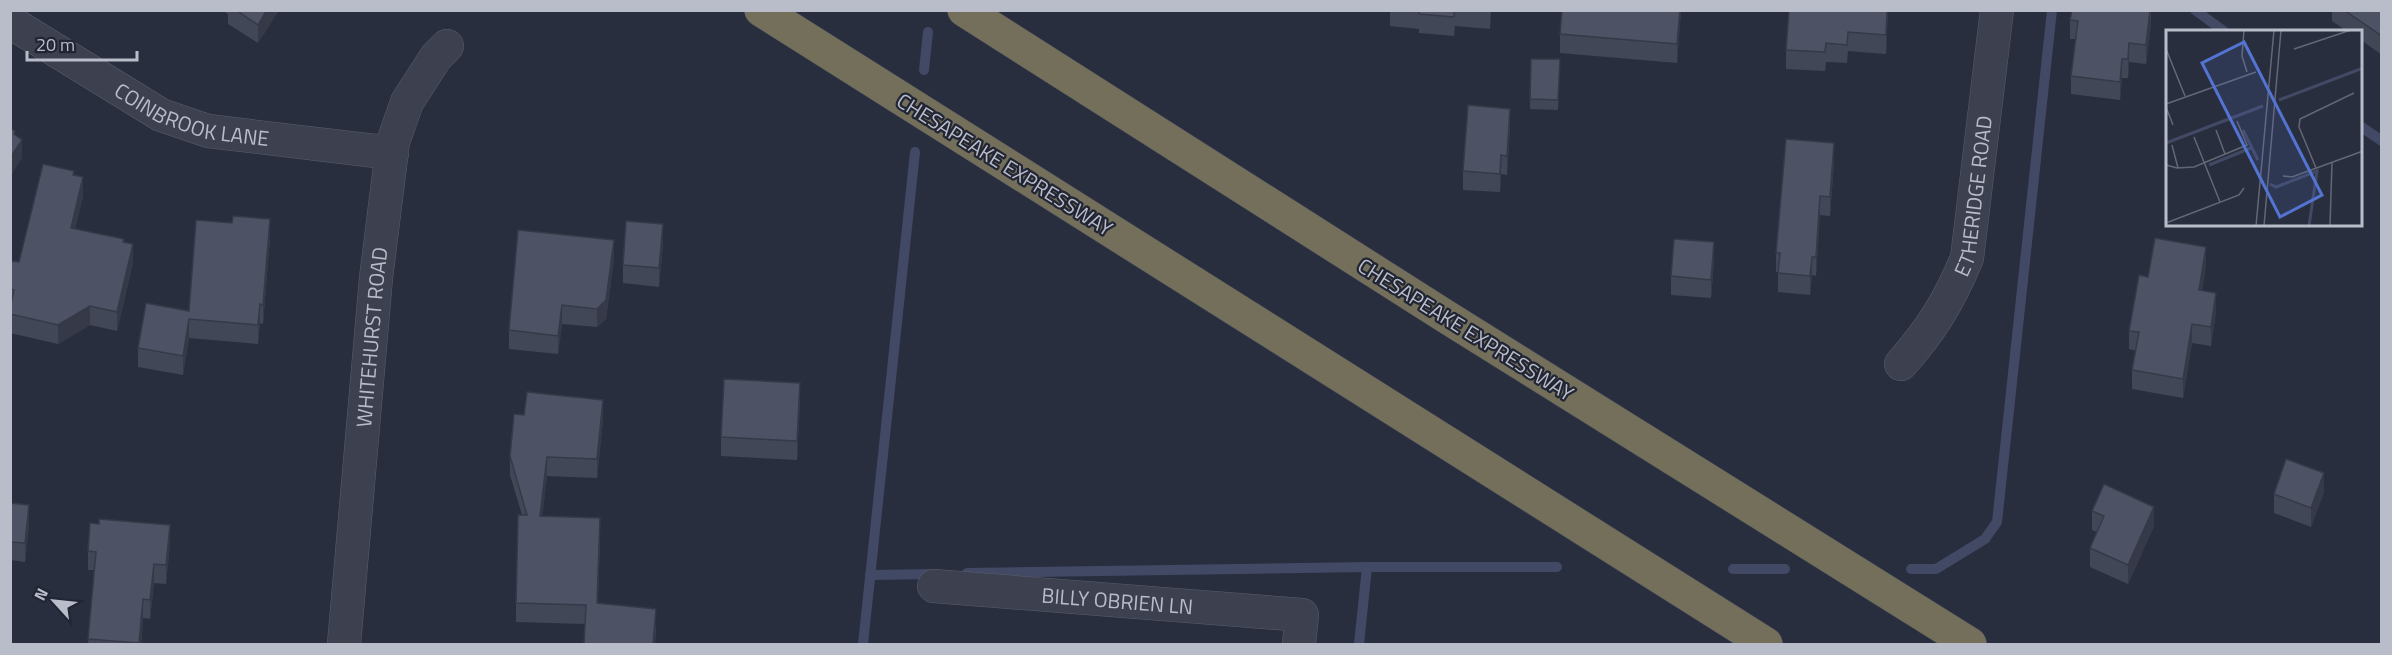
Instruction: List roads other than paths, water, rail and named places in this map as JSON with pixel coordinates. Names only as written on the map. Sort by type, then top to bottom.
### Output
[{"type":"highway","name":"CHESAPEAKE EXPRESSWAY","points":[[761,10],[1766,645]]},
{"type":"highway","name":"CHESAPEAKE EXPRESSWAY","points":[[964,10],[1444,316],[1970,645]]},
{"type":"highway","points":[[1702,604],[1752,645]]},
{"type":"highway","points":[[1909,607],[1993,645]]},
{"type":"street","name":"ETHERIDGE ROAD","points":[[1901,364],[1926,336],[1952,295],[1967,258],[1997,10]]},
{"type":"street","name":"COINBROOK LANE","points":[[10,22],[161,115],[208,131],[392,153]]},
{"type":"street","name":"WHITEHURST ROAD","points":[[344,645],[376,278],[393,142],[407,102],[436,57],[447,46]]},
{"type":"street","name":"BILLY OBRIEN LN","points":[[934,586],[1301,630]]},
{"type":"waterway","points":[[1911,569],[1936,569],[1985,539],[1997,522],[2052,10]]},
{"type":"waterway","points":[[2195,10],[2222,30]]},
{"type":"waterway","points":[[924,70],[928,32]]},
{"type":"waterway","points":[[2362,127],[2382,141]]},
{"type":"waterway","points":[[863,644],[915,152]]},
{"type":"waterway","points":[[967,573],[1367,567],[1557,567]]},
{"type":"waterway","points":[[1359,644],[1367,567]]},
{"type":"waterway","points":[[1733,569],[1785,569]]},
{"type":"waterway","points":[[870,575],[936,574]]}]
